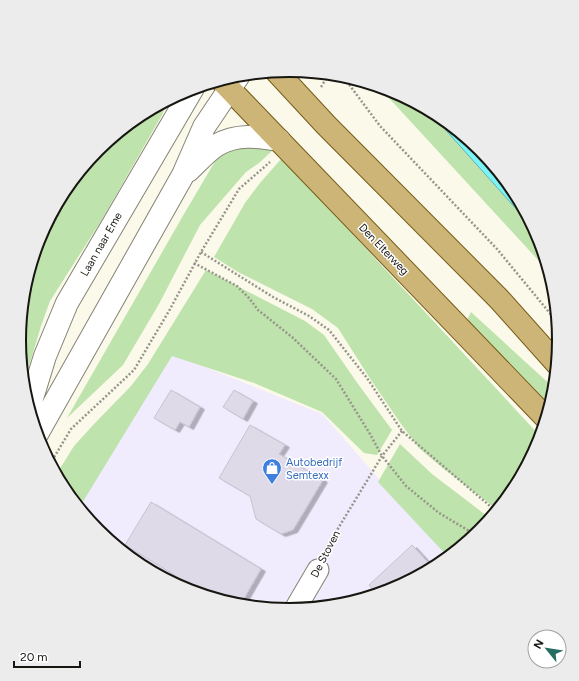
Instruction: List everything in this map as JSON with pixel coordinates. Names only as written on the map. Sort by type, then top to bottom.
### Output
[{"type":"main road","points":[[282,77],[326,125],[499,299],[552,358]]},
{"type":"main road","name":"Den Elterweg","points":[[232,83],[279,140],[542,414]]},
{"type":"street","points":[[41,427],[183,175],[204,127],[228,84]]},
{"type":"street","name":"Laan naar Eme","points":[[32,397],[45,356],[67,304],[187,98]]},
{"type":"street","points":[[183,175],[217,146],[236,138],[260,137],[279,140]]},
{"type":"street","name":"De Stoven","points":[[298,604],[318,570]]},
{"type":"path","points":[[349,84],[380,126],[497,249],[552,315]]},
{"type":"path","points":[[54,458],[71,429],[134,370],[169,311],[194,264],[239,189]]},
{"type":"path","points":[[201,252],[273,298],[309,316],[329,330],[367,378],[402,431],[493,508]]},
{"type":"path","points":[[194,264],[237,286],[250,298],[258,310],[292,337],[336,379],[382,456],[406,486],[439,513],[471,532]]},
{"type":"path","name":"De Stoven","points":[[318,570],[322,555],[369,476],[382,456],[402,431]]},
{"type":"shaded area","points":[[172,354],[322,414],[445,554],[406,577],[358,595],[324,602],[290,604],[255,602],[205,590],[158,569],[129,550],[116,539],[81,502]]},
{"type":"green space","points":[[387,96],[406,104],[441,124],[520,214],[533,240],[541,264]]},
{"type":"green space","points":[[165,108],[101,221],[50,301],[28,370],[26,340],[28,306],[35,272],[53,224],[70,194],[80,180],[103,154],[129,131]]},
{"type":"green space","points":[[227,146],[264,146],[273,150],[259,163],[246,172],[200,225],[159,304],[123,365],[67,418],[184,214],[217,158]]},
{"type":"green space","points":[[282,158],[536,432],[518,472],[494,507],[419,448],[369,377],[338,328],[312,309],[238,272],[214,257],[245,203]]},
{"type":"green space","points":[[206,270],[305,321],[324,335],[392,430],[377,455],[364,453],[322,412],[254,383],[172,356],[82,503],[60,469],[74,446],[131,386],[148,364]]},
{"type":"green space","points":[[471,312],[549,384],[545,403],[467,320]]},
{"type":"green space","points":[[400,444],[432,474],[487,516],[463,539],[445,554],[378,482]]},
{"type":"water","points":[[441,124],[463,142],[488,167],[509,194],[520,214]]},
{"type":"building","points":[[171,390],[200,407],[189,427],[180,422],[175,430],[154,418]]},
{"type":"building","points":[[234,390],[253,401],[243,419],[223,407]]},
{"type":"building","points":[[250,425],[285,445],[279,454],[323,480],[293,530],[281,534],[256,519],[250,496],[219,478]]},
{"type":"building","points":[[151,502],[261,569],[243,600],[238,599],[190,584],[125,545]]},
{"type":"building","points":[[412,545],[429,564],[406,577],[374,590],[369,585]]},
{"type":"place","name":"Autobedrijf Semtexx","points":[[272,485]]}]
